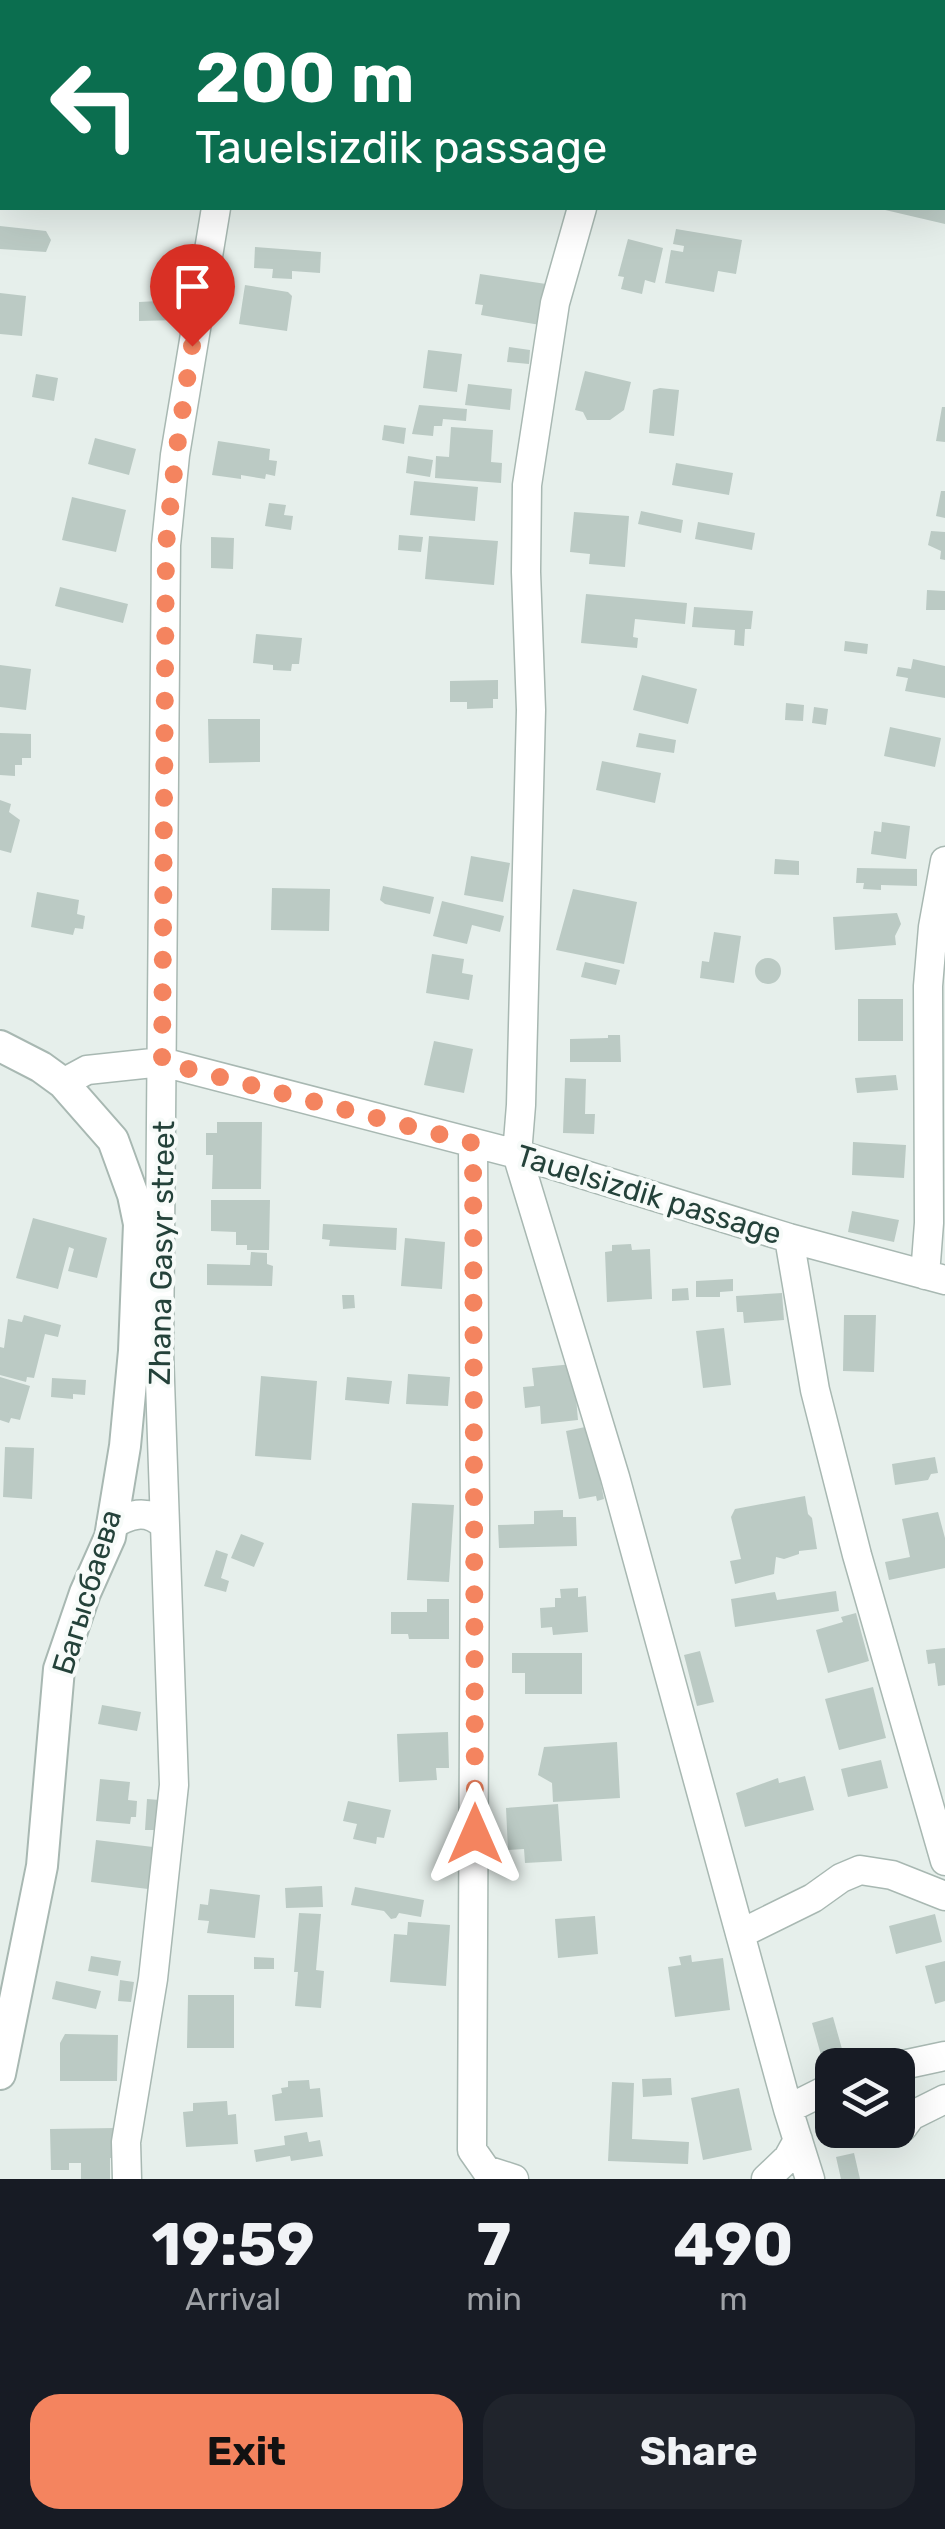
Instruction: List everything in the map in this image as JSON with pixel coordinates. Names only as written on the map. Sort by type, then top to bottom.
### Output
[{"type":"street","name":"Zhana Gasyr street","points":[[148,1194],[162,1062],[166,545],[176,454],[216,210]]},
{"type":"street","points":[[581,210],[555,303],[527,486],[531,710],[517,1154],[614,1476],[810,2179]]},
{"type":"street","points":[[935,1278],[937,1090],[928,986],[945,861]]},
{"type":"street","name":"Багысбаева","points":[[0,1046],[63,1082],[113,1140],[148,1194],[139,1224],[146,1352],[124,1446],[112,1525],[59,1668],[42,1866],[0,2074]]},
{"type":"street","name":"Tauelsizdik passage","points":[[63,1082],[87,1070],[162,1062],[517,1154],[935,1278]]},
{"type":"street","points":[[473,1143],[472,2150],[486,2170],[514,2179]]},
{"type":"street","points":[[790,1238],[815,1390],[857,1555],[945,1861]]},
{"type":"street","name":"Zhana Gasyr street","points":[[126,2179],[126,2142],[153,1978],[174,1785],[163,1524],[146,1352]]},
{"type":"street","points":[[112,1525],[132,1514],[144,1514],[163,1524]]},
{"type":"street","points":[[740,1934],[860,1870],[892,1874],[945,1896]]},
{"type":"street","points":[[915,2062],[945,2056]]},
{"type":"street","points":[[788,2109],[815,2096]]},
{"type":"street","points":[[915,2114],[945,2099]]},
{"type":"street","points":[[766,2179],[788,2158],[798,2140]]},
{"type":"building","points":[[885,210],[945,210],[945,224]]},
{"type":"building","points":[[0,226],[46,231],[51,240],[46,252],[0,249]]},
{"type":"building","points":[[676,229],[742,240],[736,274],[718,271],[714,292],[665,283],[671,250],[683,252],[684,246],[673,244]]},
{"type":"building","points":[[628,239],[663,248],[655,283],[645,280],[642,294],[621,289],[624,277],[618,276]]},
{"type":"building","points":[[255,247],[321,252],[320,273],[292,271],[292,279],[272,278],[273,269],[254,268]]},
{"type":"building","points":[[480,274],[546,284],[540,325],[481,315],[483,305],[475,304]]},
{"type":"building","points":[[245,285],[292,296],[287,331],[239,324]]},
{"type":"building","points":[[0,293],[26,296],[22,336],[0,334]]},
{"type":"building","points":[[177,300],[178,320],[139,321],[139,302]]},
{"type":"building","points":[[509,347],[530,350],[529,364],[507,362]]},
{"type":"building","points":[[428,350],[462,354],[457,392],[423,388]]},
{"type":"building","points":[[585,371],[631,382],[624,410],[610,420],[587,420],[583,412],[575,410]]},
{"type":"building","points":[[36,374],[58,378],[54,401],[32,397]]},
{"type":"building","points":[[468,384],[512,389],[510,410],[465,405]]},
{"type":"building","points":[[653,390],[679,390],[674,436],[649,433]]},
{"type":"building","points":[[419,405],[467,409],[466,421],[443,419],[442,426],[434,426],[433,436],[412,434]]},
{"type":"building","points":[[945,407],[945,442],[936,441]]},
{"type":"building","points":[[384,425],[406,428],[404,444],[382,440]]},
{"type":"building","points":[[451,427],[493,430],[491,462],[502,463],[501,483],[435,478],[436,456],[449,457]]},
{"type":"building","points":[[95,438],[136,449],[129,475],[88,464]]},
{"type":"building","points":[[218,441],[270,449],[269,460],[277,461],[275,476],[266,474],[265,479],[241,475],[241,479],[212,475]]},
{"type":"building","points":[[408,456],[433,460],[430,477],[406,473]]},
{"type":"building","points":[[676,463],[733,473],[729,495],[672,485]]},
{"type":"building","points":[[414,481],[478,487],[475,521],[410,515]]},
{"type":"building","points":[[941,491],[945,491],[945,518],[936,516]]},
{"type":"building","points":[[72,497],[126,510],[116,552],[62,540]]},
{"type":"building","points":[[269,503],[286,505],[284,515],[293,516],[291,530],[265,526]]},
{"type":"building","points":[[641,511],[683,520],[681,533],[638,524]]},
{"type":"building","points":[[574,512],[629,516],[625,567],[589,564],[590,554],[570,552]]},
{"type":"building","points":[[698,522],[755,533],[752,550],[695,539]]},
{"type":"building","points":[[931,531],[945,532],[945,560],[940,559],[941,551],[928,545]]},
{"type":"building","points":[[399,535],[423,537],[421,552],[398,550]]},
{"type":"building","points":[[429,536],[498,541],[494,585],[425,579]]},
{"type":"building","points":[[211,537],[234,538],[233,569],[211,568]]},
{"type":"building","points":[[60,587],[128,604],[123,623],[55,606]]},
{"type":"building","points":[[927,590],[945,591],[945,610],[926,610]]},
{"type":"building","points":[[586,594],[687,603],[685,624],[635,619],[633,637],[638,638],[637,648],[581,643]]},
{"type":"building","points":[[694,607],[753,611],[751,629],[745,629],[744,646],[734,645],[735,630],[692,627]]},
{"type":"building","points":[[256,634],[302,638],[299,664],[292,664],[291,671],[253,663]]},
{"type":"building","points":[[845,641],[868,644],[867,654],[844,651]]},
{"type":"building","points":[[913,659],[945,666],[945,698],[905,691],[908,678],[896,676],[898,667],[911,669]]},
{"type":"building","points":[[0,665],[31,669],[26,710],[0,707]]},
{"type":"building","points":[[642,675],[697,689],[688,724],[633,710]]},
{"type":"building","points":[[498,680],[498,699],[493,699],[493,708],[467,709],[467,702],[450,702],[450,681]]},
{"type":"building","points":[[786,703],[804,705],[803,721],[785,720]]},
{"type":"building","points":[[814,707],[828,709],[826,725],[812,723]]},
{"type":"building","points":[[208,719],[260,719],[260,762],[209,763]]},
{"type":"building","points":[[890,727],[941,738],[935,767],[884,756]]},
{"type":"building","points":[[0,733],[31,734],[31,758],[22,758],[22,765],[15,765],[15,776],[0,775]]},
{"type":"building","points":[[639,733],[676,740],[674,753],[636,747]]},
{"type":"building","points":[[602,761],[661,773],[655,803],[596,790]]},
{"type":"building","points":[[0,800],[11,804],[9,812],[20,820],[11,853],[0,850]]},
{"type":"building","points":[[882,822],[910,826],[906,859],[871,854],[874,831],[881,832]]},
{"type":"building","points":[[471,856],[510,863],[503,902],[464,895]]},
{"type":"building","points":[[775,859],[799,861],[799,875],[774,874]]},
{"type":"building","points":[[857,868],[917,869],[917,886],[863,889],[864,883],[856,883]]},
{"type":"building","points":[[383,886],[434,897],[430,914],[385,904],[380,900]]},
{"type":"building","points":[[272,888],[330,889],[329,931],[271,930]]},
{"type":"building","points":[[573,889],[637,902],[624,964],[556,950]]},
{"type":"building","points":[[37,892],[79,900],[77,914],[85,916],[83,929],[75,928],[73,935],[31,927]]},
{"type":"building","points":[[442,901],[504,916],[500,932],[472,925],[467,944],[433,936]]},
{"type":"building","points":[[897,913],[901,924],[895,936],[896,945],[835,950],[833,917]]},
{"type":"building","points":[[714,932],[741,936],[734,983],[700,978],[702,961],[709,962]]},
{"type":"building","points":[[432,954],[464,959],[462,973],[473,975],[469,1000],[426,993]]},
{"type":"building","points":[[768,958],[777,962],[781,971],[777,980],[768,984],[759,980],[755,971],[759,962]]},
{"type":"building","points":[[585,962],[620,970],[616,985],[581,977]]},
{"type":"building","points":[[858,999],[903,999],[903,1041],[858,1041]]},
{"type":"building","points":[[620,1035],[621,1062],[570,1062],[570,1039]]},
{"type":"building","points":[[434,1041],[473,1049],[464,1093],[424,1085]]},
{"type":"building","points":[[896,1075],[898,1090],[857,1093],[855,1078]]},
{"type":"building","points":[[565,1078],[586,1079],[585,1114],[595,1114],[594,1134],[563,1133]]},
{"type":"building","points":[[217,1122],[262,1122],[261,1189],[212,1189],[213,1155],[206,1155],[206,1133],[217,1133]]},
{"type":"building","points":[[853,1142],[906,1145],[904,1178],[852,1175]]},
{"type":"building","points":[[211,1200],[270,1200],[269,1250],[247,1250],[247,1245],[236,1245],[236,1232],[211,1231]]},
{"type":"building","points":[[852,1211],[899,1220],[894,1242],[848,1232]]},
{"type":"building","points":[[33,1218],[107,1238],[97,1278],[68,1271],[74,1249],[69,1247],[58,1289],[16,1278]]},
{"type":"building","points":[[323,1224],[397,1228],[396,1250],[329,1246],[330,1240],[322,1239]]},
{"type":"building","points":[[405,1238],[445,1242],[442,1289],[401,1286]]},
{"type":"building","points":[[631,1244],[632,1250],[650,1249],[652,1299],[607,1302],[605,1252],[612,1251],[612,1245]]},
{"type":"building","points":[[251,1252],[267,1253],[267,1264],[273,1266],[272,1286],[207,1285],[207,1264],[250,1265]]},
{"type":"building","points":[[733,1279],[733,1291],[720,1292],[720,1297],[696,1297],[696,1281]]},
{"type":"building","points":[[688,1288],[689,1300],[672,1301],[672,1289]]},
{"type":"building","points":[[782,1293],[784,1320],[744,1323],[743,1312],[737,1312],[736,1296]]},
{"type":"building","points":[[342,1295],[354,1295],[355,1308],[343,1309]]},
{"type":"building","points":[[24,1315],[61,1325],[58,1337],[45,1334],[34,1378],[27,1377],[26,1382],[0,1375],[0,1347],[4,1348],[8,1319],[22,1322]]},
{"type":"building","points":[[844,1315],[876,1315],[874,1372],[843,1371]]},
{"type":"building","points":[[724,1328],[731,1385],[703,1388],[696,1331]]},
{"type":"building","points":[[573,1364],[578,1420],[541,1424],[540,1406],[525,1408],[523,1387],[534,1386],[532,1368]]},
{"type":"building","points":[[408,1374],[450,1377],[448,1406],[406,1404]]},
{"type":"building","points":[[261,1376],[317,1381],[311,1460],[255,1456]]},
{"type":"building","points":[[0,1377],[30,1386],[20,1420],[0,1420]]},
{"type":"building","points":[[347,1377],[392,1381],[389,1404],[345,1400]]},
{"type":"building","points":[[52,1378],[86,1380],[85,1395],[73,1394],[73,1399],[51,1397]]},
{"type":"building","points":[[590,1426],[604,1499],[597,1501],[596,1496],[579,1499],[566,1431]]},
{"type":"building","points":[[5,1447],[34,1448],[32,1499],[3,1497]]},
{"type":"building","points":[[935,1457],[938,1473],[931,1474],[928,1480],[895,1485],[892,1464]]},
{"type":"building","points":[[805,1496],[817,1549],[799,1551],[784,1559],[776,1557],[774,1574],[735,1584],[730,1561],[741,1559],[731,1517],[735,1509]]},
{"type":"building","points":[[412,1503],[454,1505],[449,1582],[407,1580]]},
{"type":"building","points":[[563,1510],[563,1517],[576,1517],[577,1546],[499,1548],[498,1525],[534,1524],[534,1511]]},
{"type":"building","points":[[938,1512],[945,1538],[945,1568],[889,1580],[885,1562],[910,1557],[902,1519]]},
{"type":"building","points":[[241,1534],[264,1543],[254,1567],[231,1558]]},
{"type":"building","points":[[216,1550],[228,1554],[221,1578],[229,1581],[226,1592],[204,1586]]},
{"type":"building","points":[[578,1588],[578,1597],[586,1596],[588,1632],[553,1635],[552,1627],[541,1628],[540,1608],[555,1607],[555,1598],[561,1598],[560,1589]]},
{"type":"building","points":[[836,1591],[839,1611],[735,1627],[731,1599],[775,1592],[777,1600]]},
{"type":"building","points":[[427,1599],[449,1599],[449,1639],[409,1639],[408,1634],[391,1634],[391,1612],[427,1612]]},
{"type":"building","points":[[856,1613],[869,1661],[828,1673],[816,1630],[843,1622],[841,1617]]},
{"type":"building","points":[[945,1648],[945,1685],[938,1686],[935,1663],[928,1664],[926,1650]]},
{"type":"building","points":[[700,1651],[714,1702],[697,1706],[684,1655]]},
{"type":"building","points":[[512,1653],[582,1653],[582,1694],[525,1694],[525,1673],[512,1673]]},
{"type":"building","points":[[873,1687],[886,1738],[839,1750],[825,1699]]},
{"type":"building","points":[[102,1705],[141,1712],[137,1731],[98,1724]]},
{"type":"building","points":[[448,1732],[449,1768],[436,1768],[437,1780],[399,1782],[397,1734]]},
{"type":"building","points":[[617,1742],[620,1798],[553,1802],[552,1783],[538,1775],[544,1747]]},
{"type":"building","points":[[881,1760],[888,1788],[848,1797],[841,1769]]},
{"type":"building","points":[[805,1776],[814,1810],[745,1827],[736,1793],[778,1778],[779,1783]]},
{"type":"building","points":[[100,1779],[130,1782],[128,1800],[137,1801],[136,1817],[131,1817],[130,1824],[96,1821]]},
{"type":"building","points":[[147,1799],[160,1800],[159,1830],[145,1830]]},
{"type":"building","points":[[348,1801],[391,1810],[384,1838],[377,1837],[376,1844],[353,1839],[357,1824],[343,1821]]},
{"type":"building","points":[[558,1804],[562,1861],[525,1863],[524,1849],[508,1850],[506,1808]]},
{"type":"building","points":[[96,1840],[153,1847],[148,1889],[91,1882]]},
{"type":"building","points":[[322,1886],[323,1907],[286,1908],[285,1888]]},
{"type":"building","points":[[355,1887],[424,1900],[421,1917],[399,1913],[391,1919],[384,1911],[351,1905]]},
{"type":"building","points":[[210,1889],[260,1895],[255,1938],[207,1933],[209,1921],[198,1920],[200,1904],[208,1905]]},
{"type":"building","points":[[299,1913],[321,1914],[316,1970],[324,1971],[321,2008],[295,2006]]},
{"type":"building","points":[[935,1914],[942,1942],[896,1954],[889,1926]]},
{"type":"building","points":[[595,1916],[598,1954],[558,1958],[555,1919]]},
{"type":"building","points":[[408,1922],[450,1925],[446,1986],[390,1982],[394,1934],[407,1935]]},
{"type":"building","points":[[691,1955],[692,1962],[723,1958],[730,2010],[675,2017],[668,1967],[681,1965],[679,1957]]},
{"type":"building","points":[[91,1956],[121,1961],[118,1976],[88,1971]]},
{"type":"building","points":[[254,1957],[274,1958],[274,1969],[254,1969]]},
{"type":"building","points":[[945,1961],[945,2001],[935,2004],[925,1966]]},
{"type":"building","points":[[120,1980],[134,1982],[131,2002],[118,2001]]},
{"type":"building","points":[[56,1981],[101,1991],[96,2009],[52,1999]]},
{"type":"building","points":[[188,1995],[234,1995],[234,2048],[187,2048]]},
{"type":"building","points":[[833,2017],[842,2048],[819,2048],[812,2023]]},
{"type":"building","points":[[65,2034],[118,2035],[117,2081],[60,2081],[60,2043]]},
{"type":"building","points":[[671,2078],[672,2095],[643,2097],[642,2079]]},
{"type":"building","points":[[309,2080],[310,2089],[320,2088],[323,2117],[275,2121],[272,2095],[282,2093],[281,2088],[288,2087],[288,2081]]},
{"type":"building","points":[[612,2082],[634,2083],[632,2139],[689,2142],[688,2164],[608,2161]]},
{"type":"building","points":[[739,2088],[752,2150],[703,2160],[691,2098]]},
{"type":"building","points":[[227,2101],[228,2115],[236,2114],[238,2144],[186,2147],[183,2112],[193,2111],[193,2103]]},
{"type":"building","points":[[116,2128],[116,2158],[110,2158],[110,2179],[81,2179],[81,2163],[69,2163],[69,2170],[51,2170],[50,2129]]},
{"type":"building","points":[[307,2132],[309,2142],[320,2140],[323,2156],[256,2162],[254,2150],[285,2145],[284,2136]]},
{"type":"building","points":[[854,2153],[860,2179],[841,2179],[836,2157]]},
{"type":"route","points":[[192,346],[166,545],[162,1062],[473,1143],[475,1834]]}]
